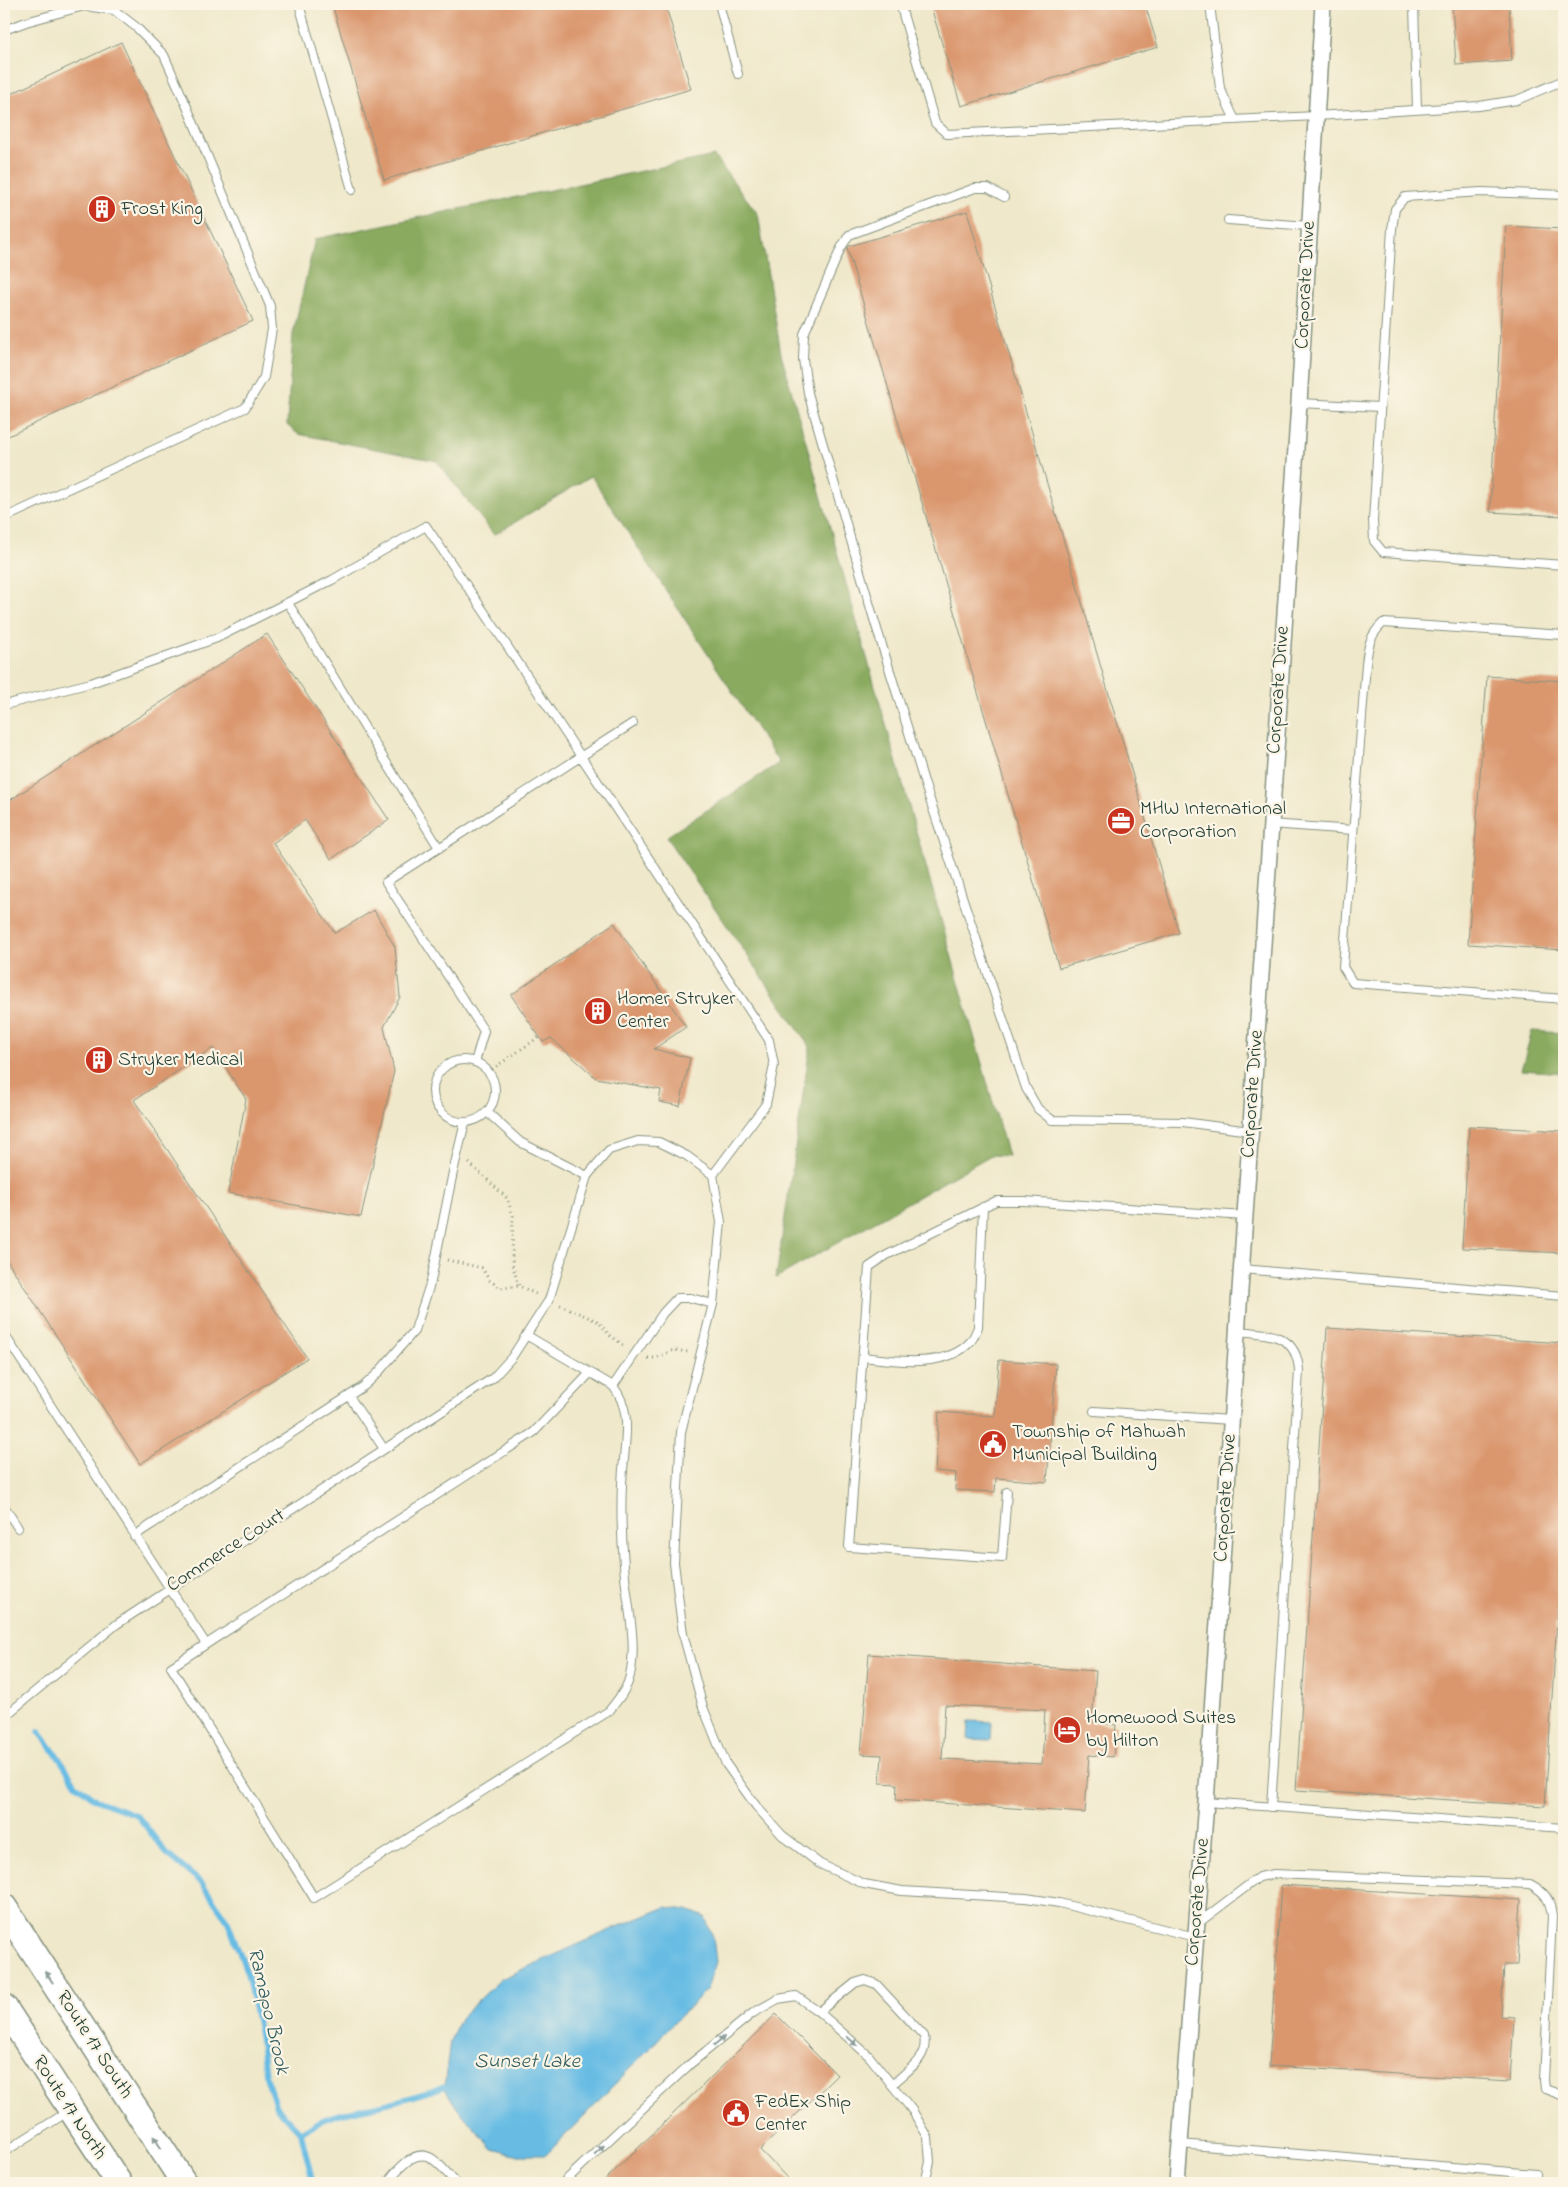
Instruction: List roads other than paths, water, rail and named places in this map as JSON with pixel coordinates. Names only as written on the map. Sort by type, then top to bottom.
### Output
[{"type":"highway","name":"Route 17 South","points":[[4,1907],[184,2183]]},
{"type":"highway","name":"Route 17 North","points":[[4,2007],[119,2183]]},
{"type":"street","name":"Corporate Drive","points":[[1177,2183],[1206,1802],[1242,1269],[1299,403],[1323,4]]},
{"type":"lane","points":[[298,4],[352,190]]},
{"type":"lane","points":[[719,4],[738,74]]},
{"type":"lane","points":[[900,4],[935,123],[947,134],[1479,106],[1517,100],[1564,80]]},
{"type":"lane","points":[[1210,4],[1220,88],[1234,120]]},
{"type":"lane","points":[[1414,4],[1417,109]]},
{"type":"lane","points":[[4,30],[84,6],[114,10],[136,27],[164,55],[195,124],[270,306],[272,329],[264,377],[245,408],[4,518]]},
{"type":"lane","points":[[1004,197],[988,188],[975,188],[849,235],[840,248],[804,334],[803,359],[808,392],[926,788],[1026,1088],[1038,1109],[1052,1120],[1183,1122],[1250,1131]]},
{"type":"lane","points":[[1564,195],[1480,192],[1405,196],[1395,209],[1392,229],[1373,520],[1374,541],[1383,552],[1564,565]]},
{"type":"lane","points":[[1228,220],[1310,226]]},
{"type":"lane","points":[[1299,403],[1380,407]]},
{"type":"lane","points":[[4,705],[91,683],[217,638],[332,580],[426,526],[582,756],[769,1040],[774,1065],[766,1104],[713,1175]]},
{"type":"lane","points":[[288,603],[439,848]]},
{"type":"lane","points":[[1564,635],[1383,623],[1374,632],[1368,644],[1343,967],[1353,983],[1564,999]]},
{"type":"lane","points":[[475,1062],[484,1031],[386,882],[633,722]]},
{"type":"lane","points":[[1270,824],[1353,830]]},
{"type":"lane","points":[[463,1060],[475,1062],[488,1072],[492,1078],[495,1090],[493,1102],[487,1112],[477,1119],[465,1122],[453,1120],[443,1114],[436,1104],[435,1080],[441,1070],[451,1063],[463,1060]]},
{"type":"lane","points":[[487,1112],[520,1142],[587,1176],[608,1150],[638,1141],[659,1142],[687,1156],[713,1175],[721,1222],[713,1304],[681,1432],[674,1563],[683,1634],[703,1708],[726,1764],[756,1806],[782,1835],[820,1864],[864,1884],[902,1892],[1026,1898],[1059,1902],[1195,1931],[1259,1876],[1274,1874],[1530,1884],[1543,1891],[1550,1901],[1552,1916],[1545,2090],[1564,2096]]},
{"type":"lane","points":[[134,1536],[349,1396],[377,1374],[415,1330],[431,1281],[465,1122]]},
{"type":"lane","name":"Commerce Court","points":[[4,1717],[117,1624],[384,1449],[460,1402],[493,1378],[512,1357],[548,1300],[587,1176]]},
{"type":"lane","points":[[1007,1492],[1002,1558],[849,1547],[869,1267],[887,1255],[996,1201],[1024,1201],[1245,1216]]},
{"type":"lane","points":[[863,1357],[917,1362],[937,1358],[960,1350],[972,1340],[978,1327],[983,1207]]},
{"type":"lane","points":[[1242,1269],[1564,1296]]},
{"type":"lane","points":[[613,1386],[663,1313],[677,1298],[691,1298],[713,1304]]},
{"type":"lane","points":[[1237,1331],[1282,1339],[1292,1346],[1298,1357],[1299,1371],[1271,1807]]},
{"type":"lane","points":[[4,1334],[168,1589],[206,1644]]},
{"type":"lane","points":[[526,1335],[613,1386],[622,1397],[625,1409],[626,1433],[620,1497],[632,1646],[630,1676],[619,1698],[609,1711],[314,1898],[171,1667],[534,1432],[590,1374]]},
{"type":"lane","points":[[349,1396],[384,1449]]},
{"type":"lane","points":[[1094,1411],[1231,1420]]},
{"type":"lane","points":[[4,1506],[18,1528]]},
{"type":"lane","points":[[1206,1802],[1564,1828]]},
{"type":"lane","points":[[819,2012],[855,1983],[865,1980],[876,1984],[924,2036],[926,2046],[922,2057],[892,2084]]},
{"type":"lane","points":[[563,2183],[689,2065],[753,2013],[778,1999],[796,1996],[819,2012],[869,2056],[912,2110],[928,2137],[930,2162],[925,2183]]},
{"type":"lane","points":[[4,2152],[71,2110]]},
{"type":"lane","points":[[1180,2144],[1536,2174],[1535,2183]]},
{"type":"lane","points":[[388,2183],[390,2178],[412,2157],[423,2154],[432,2158],[456,2183]]},
{"type":"water","points":[[969,1721],[992,1722],[991,1740],[968,1739]]},
{"type":"water","name":"Sunset Lake","points":[[666,1907],[687,1910],[705,1917],[713,1937],[716,1962],[707,1989],[546,2155],[515,2155],[493,2149],[457,2108],[444,2087],[450,2041],[460,2018],[501,1979]]},
{"type":"waterway","name":"Ramapo Brook","points":[[39,1731],[76,1784],[96,1800],[137,1815],[167,1854],[202,1883],[228,1922],[247,1973],[260,2035],[265,2074],[276,2107],[301,2133]]},
{"type":"waterway","name":"Ramapo Brook","points":[[313,2183],[301,2133],[319,2122],[346,2112],[393,2102],[444,2087]]},
{"type":"place","name":"Frost King","points":[[102,209]]},
{"type":"place","name":"MHW International Corporation","points":[[1121,821]]},
{"type":"place","name":"Homer Stryker Center","points":[[598,1011]]},
{"type":"place","name":"Stryker Medical","points":[[99,1060]]},
{"type":"place","name":"Township of Mahwah Municipal Building","points":[[993,1444]]},
{"type":"place","name":"Homewood Suites by Hilton","points":[[1067,1730]]},
{"type":"place","name":"FedEx Ship Center","points":[[736,2113]]}]
